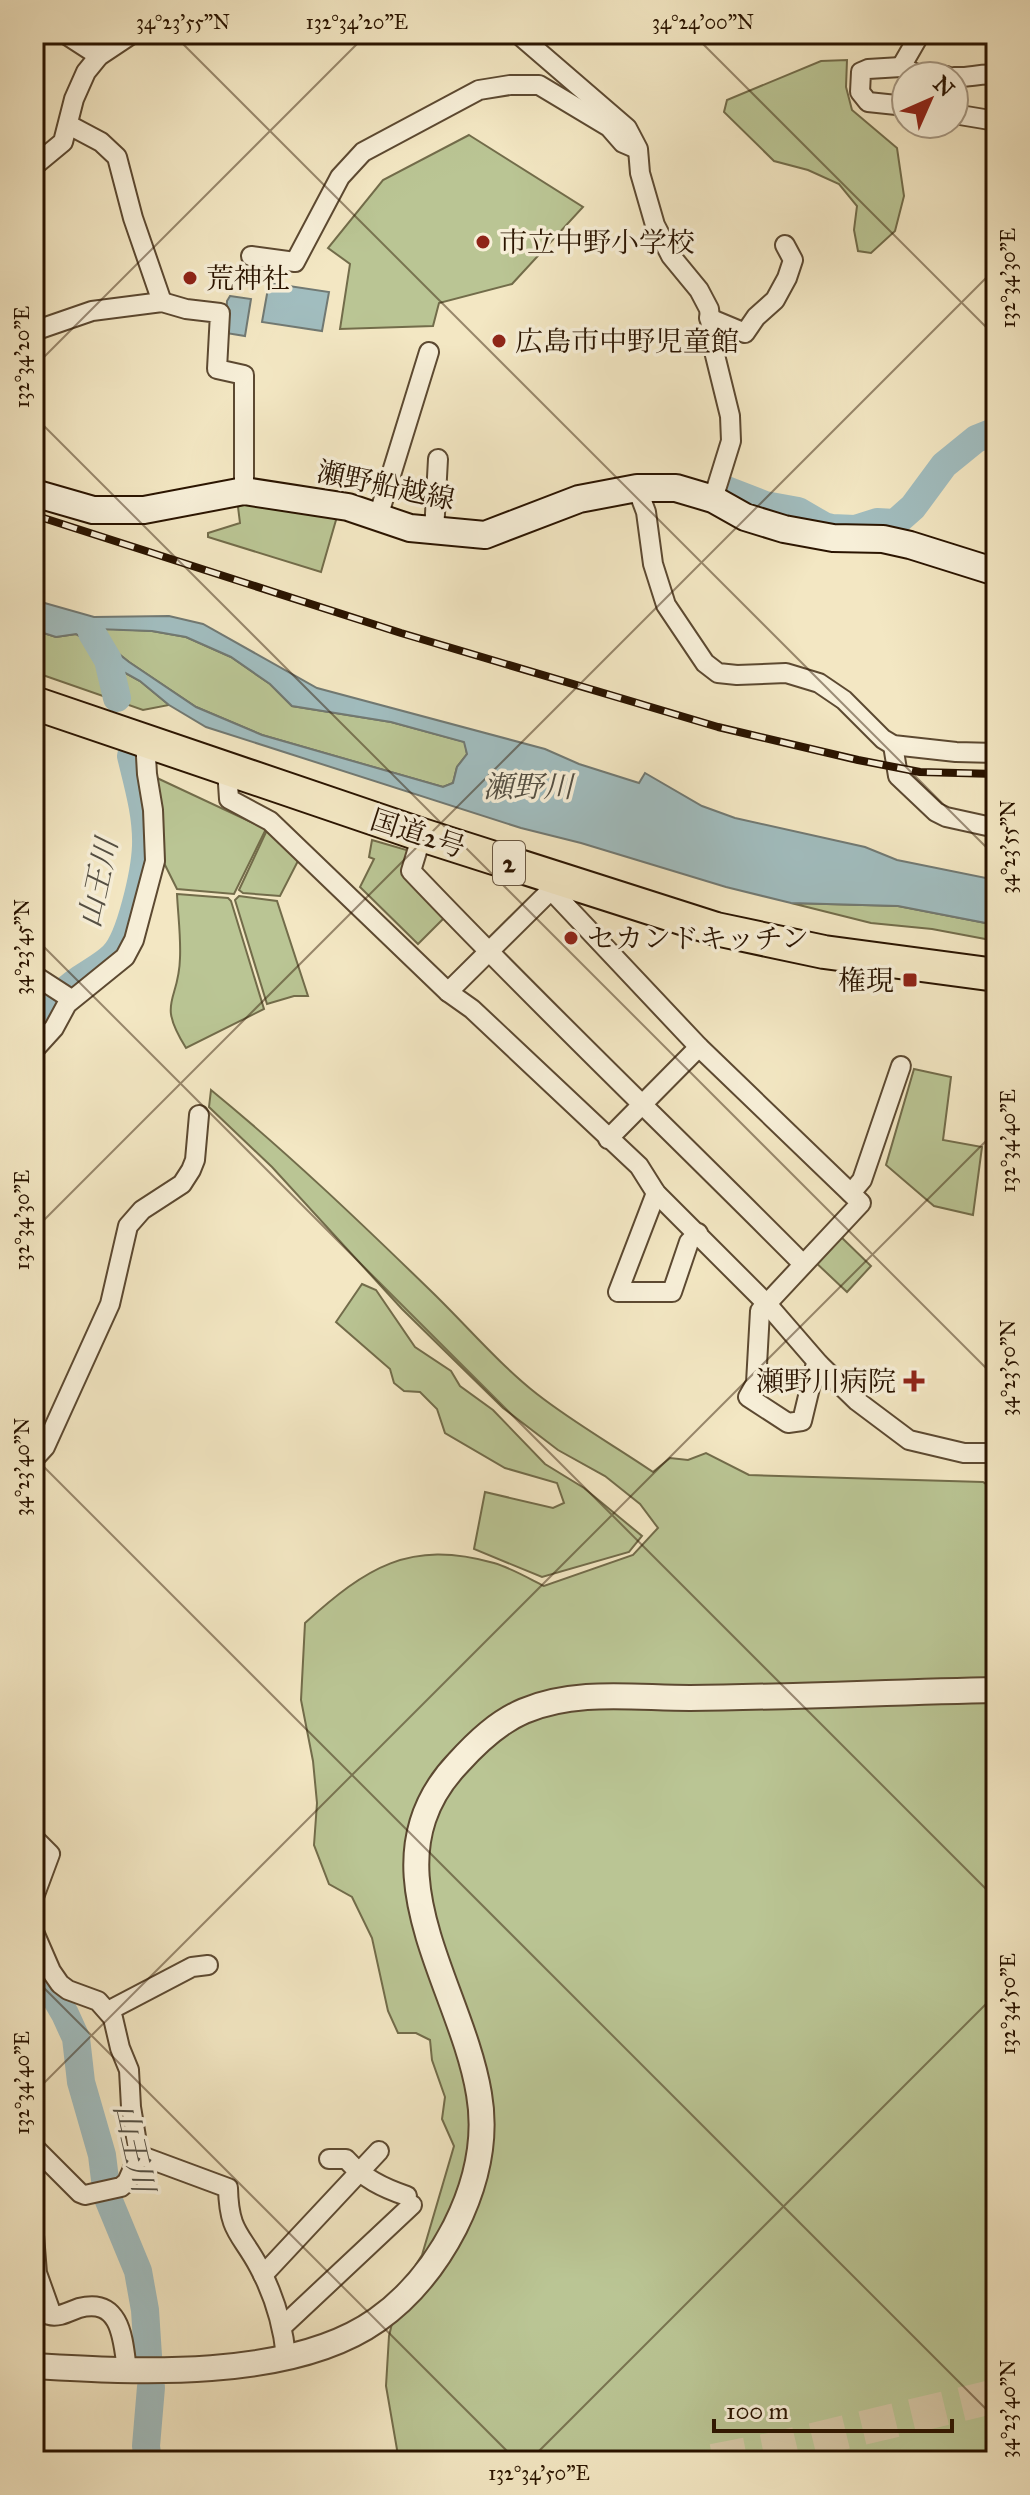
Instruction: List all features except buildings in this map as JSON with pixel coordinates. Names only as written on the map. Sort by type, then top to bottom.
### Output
[{"type":"highway","name":"国道2号","points":[[34,703],[422,835],[553,884],[741,936],[824,952],[996,975]]},
{"type":"main road","name":"瀬野船越線","points":[[34,493],[93,510],[144,510],[244,491],[348,507],[410,528],[485,535],[579,499],[637,488],[676,488],[713,499],[745,517],[784,529],[833,538],[883,539],[996,572]]},
{"type":"street","points":[[65,34],[99,56]]},
{"type":"street","points":[[36,162],[63,142],[76,94],[86,72],[99,56],[132,34]]},
{"type":"street","points":[[518,34],[627,128],[638,149],[640,173],[655,225],[671,256],[699,290],[709,309],[713,347],[730,416],[731,441],[713,499]]},
{"type":"street","points":[[905,60],[920,34]]},
{"type":"street","points":[[890,68],[861,72],[860,92],[863,99],[874,105],[890,106]]},
{"type":"street","points":[[970,78],[983,73],[996,75]]},
{"type":"street","points":[[251,256],[295,262],[340,177],[363,152],[479,90],[510,85],[539,85],[609,127],[623,143],[638,149]]},
{"type":"street","points":[[970,117],[996,121]]},
{"type":"street","points":[[69,125],[101,142],[117,157],[133,218],[162,302]]},
{"type":"street","points":[[709,318],[745,333],[756,317],[775,300],[787,278],[793,260],[785,245]]},
{"type":"street","points":[[34,331],[92,311],[162,302],[186,309],[220,313],[217,369],[244,375],[244,491]]},
{"type":"street","points":[[378,517],[429,352]]},
{"type":"street","points":[[434,532],[438,459]]},
{"type":"street","points":[[637,488],[646,512],[653,564],[666,605],[705,663],[718,673],[786,673],[819,683],[844,700],[893,745],[996,753]]},
{"type":"street","points":[[34,1050],[49,1034],[67,996],[125,957],[134,940],[155,861],[145,739]]},
{"type":"street","points":[[893,745],[898,776],[936,812],[996,828]]},
{"type":"street","points":[[227,769],[229,799],[270,821],[448,992],[472,1009],[639,1166],[656,1193],[767,1304],[819,1364],[857,1401],[909,1440],[964,1453],[995,1451]]},
{"type":"street","points":[[422,835],[411,871],[488,952],[803,1264]]},
{"type":"street","points":[[448,992],[553,884],[699,1047],[861,1203],[760,1311],[756,1383],[748,1397],[788,1423],[802,1421],[815,1367],[819,1364]]},
{"type":"street","points":[[34,975],[67,996]]},
{"type":"street","points":[[608,1139],[699,1047]]},
{"type":"street","points":[[851,1193],[862,1180],[901,1066]]},
{"type":"street","points":[[34,1459],[45,1447],[110,1304],[128,1226],[142,1210],[182,1184],[191,1170],[195,1160],[199,1115]]},
{"type":"street","points":[[656,1193],[618,1292],[672,1292],[689,1242],[698,1233]]},
{"type":"street","points":[[34,2366],[127,2370],[252,2363],[286,2356],[342,2339],[377,2320],[410,2290],[442,2252],[466,2206],[483,2134],[471,2057],[426,1933],[415,1875],[418,1834],[444,1777],[490,1731],[524,1711],[577,1696],[705,1697],[996,1690]]},
{"type":"street","points":[[34,1838],[50,1854],[34,1897]]},
{"type":"street","points":[[34,1932],[60,1984],[98,2001],[113,2018],[129,2070],[132,2121],[139,2155],[127,2182],[121,2187],[80,2193],[34,2147]]},
{"type":"street","points":[[108,2011],[192,1967],[208,1965]]},
{"type":"street","points":[[263,2275],[379,2151]]},
{"type":"street","points":[[139,2155],[228,2188],[232,2224],[263,2275],[283,2326],[286,2356]]},
{"type":"street","points":[[283,2326],[409,2201],[358,2173],[346,2159],[329,2159]]},
{"type":"street","points":[[34,2235],[37,2273],[52,2315]]},
{"type":"street","points":[[34,2303],[52,2315],[63,2315],[92,2306],[108,2311],[120,2325],[127,2370]]},
{"type":"green space","points":[[847,60],[846,87],[852,110],[897,148],[904,196],[895,231],[871,253],[858,251],[854,230],[857,206],[839,184],[808,170],[774,161],[724,112],[727,100],[821,61]]},
{"type":"green space","points":[[469,135],[583,207],[512,284],[439,303],[433,326],[340,329],[350,264],[328,248],[383,180]]},
{"type":"green space","points":[[250,500],[338,513],[321,572],[208,537],[208,533],[240,523],[238,507]]},
{"type":"green space","points":[[94,628],[152,631],[186,637],[231,657],[270,684],[292,706],[391,722],[465,742],[467,754],[457,767],[453,783],[443,787],[262,735],[196,707],[129,662],[100,639]]},
{"type":"green space","points":[[34,630],[56,637],[76,634],[90,643],[102,660],[140,681],[169,705],[143,710],[34,672]]},
{"type":"green space","points":[[157,778],[266,829],[234,894],[177,889],[162,859]]},
{"type":"green space","points":[[267,830],[300,857],[280,896],[243,893],[239,890]]},
{"type":"green space","points":[[372,840],[410,851],[445,917],[418,944],[360,887],[374,859],[369,857]]},
{"type":"green space","points":[[177,894],[228,898],[231,901],[264,1009],[186,1048],[172,1020],[171,1010],[180,958]]},
{"type":"green space","points":[[239,896],[277,901],[308,996],[294,996],[267,1004],[235,900]]},
{"type":"green space","points":[[791,903],[898,906],[996,925],[996,941],[932,929],[871,923]]},
{"type":"green space","points":[[914,1069],[951,1077],[943,1140],[982,1147],[973,1215],[934,1206],[886,1165]]},
{"type":"green space","points":[[211,1090],[351,1214],[523,1382],[565,1415],[653,1472],[670,1458],[688,1460],[706,1453],[749,1475],[983,1482],[996,1491],[996,2461],[399,2461],[386,2386],[389,2336],[400,2290],[422,2255],[454,2146],[442,2119],[445,2097],[432,2060],[430,2040],[416,2033],[398,2033],[388,2011],[372,1938],[352,1897],[329,1884],[314,1845],[317,1803],[313,1761],[301,1700],[305,1623],[348,1587],[390,1563],[413,1557],[464,1556],[513,1570],[544,1586],[633,1555],[658,1528],[640,1504],[605,1476],[558,1450],[503,1408],[402,1309],[272,1167],[209,1107]]},
{"type":"green space","points":[[837,1233],[871,1266],[847,1292],[812,1259]]},
{"type":"green space","points":[[362,1284],[376,1290],[415,1347],[451,1371],[460,1386],[493,1410],[545,1464],[584,1488],[642,1536],[629,1552],[542,1577],[474,1549],[485,1492],[553,1508],[564,1503],[557,1483],[505,1468],[445,1433],[437,1409],[420,1392],[404,1391],[394,1383],[390,1369],[336,1322]]},
{"type":"water","points":[[269,283],[329,292],[322,331],[262,322]]},
{"type":"water","points":[[230,296],[251,299],[245,336],[226,333],[227,301]]},
{"type":"water","name":"瀬野川","points":[[34,600],[94,617],[169,616],[203,624],[317,688],[545,749],[579,764],[639,783],[645,773],[702,806],[735,818],[865,847],[897,860],[996,880],[996,925],[898,906],[791,903],[521,828],[206,727],[169,705],[140,681],[102,660],[90,643],[76,634],[56,637],[34,630]],"holes":[[[95,629],[152,631],[186,637],[231,657],[270,684],[292,706],[391,722],[464,742],[467,754],[457,767],[453,783],[443,787],[262,735],[196,707],[129,662],[100,639]]]},
{"type":"waterway","points":[[724,489],[765,505],[798,511],[832,528],[855,529],[877,522],[895,523],[913,507],[944,465],[976,439],[996,431]]},
{"type":"waterway","name":"山王川","points":[[92,633],[108,660],[117,698]]},
{"type":"waterway","name":"山王川","points":[[34,1037],[64,992],[113,956],[126,935],[140,887],[146,846],[144,812],[131,756]]},
{"type":"waterway","name":"山王川","points":[[34,1961],[76,2038],[81,2082],[102,2155],[107,2196],[138,2271],[148,2356]]},
{"type":"waterway","name":"山王川","points":[[148,2461],[146,2446],[151,2387]]},
{"type":"tunnel","points":[[713,2461],[996,2396]]},
{"type":"railway","points":[[34,515],[401,633],[718,727],[920,772],[996,774]]},
{"type":"place","name":"市立中野小学校","points":[[483,242]]},
{"type":"place","name":"荒神社","points":[[190,278]]},
{"type":"place","name":"広島市中野児童館","points":[[499,341]]},
{"type":"place","name":"セカンドキッチン","points":[[571,938]]},
{"type":"place","name":"権現","points":[[910,980]]},
{"type":"place","name":"瀬野川病院","points":[[914,1381]]}]
